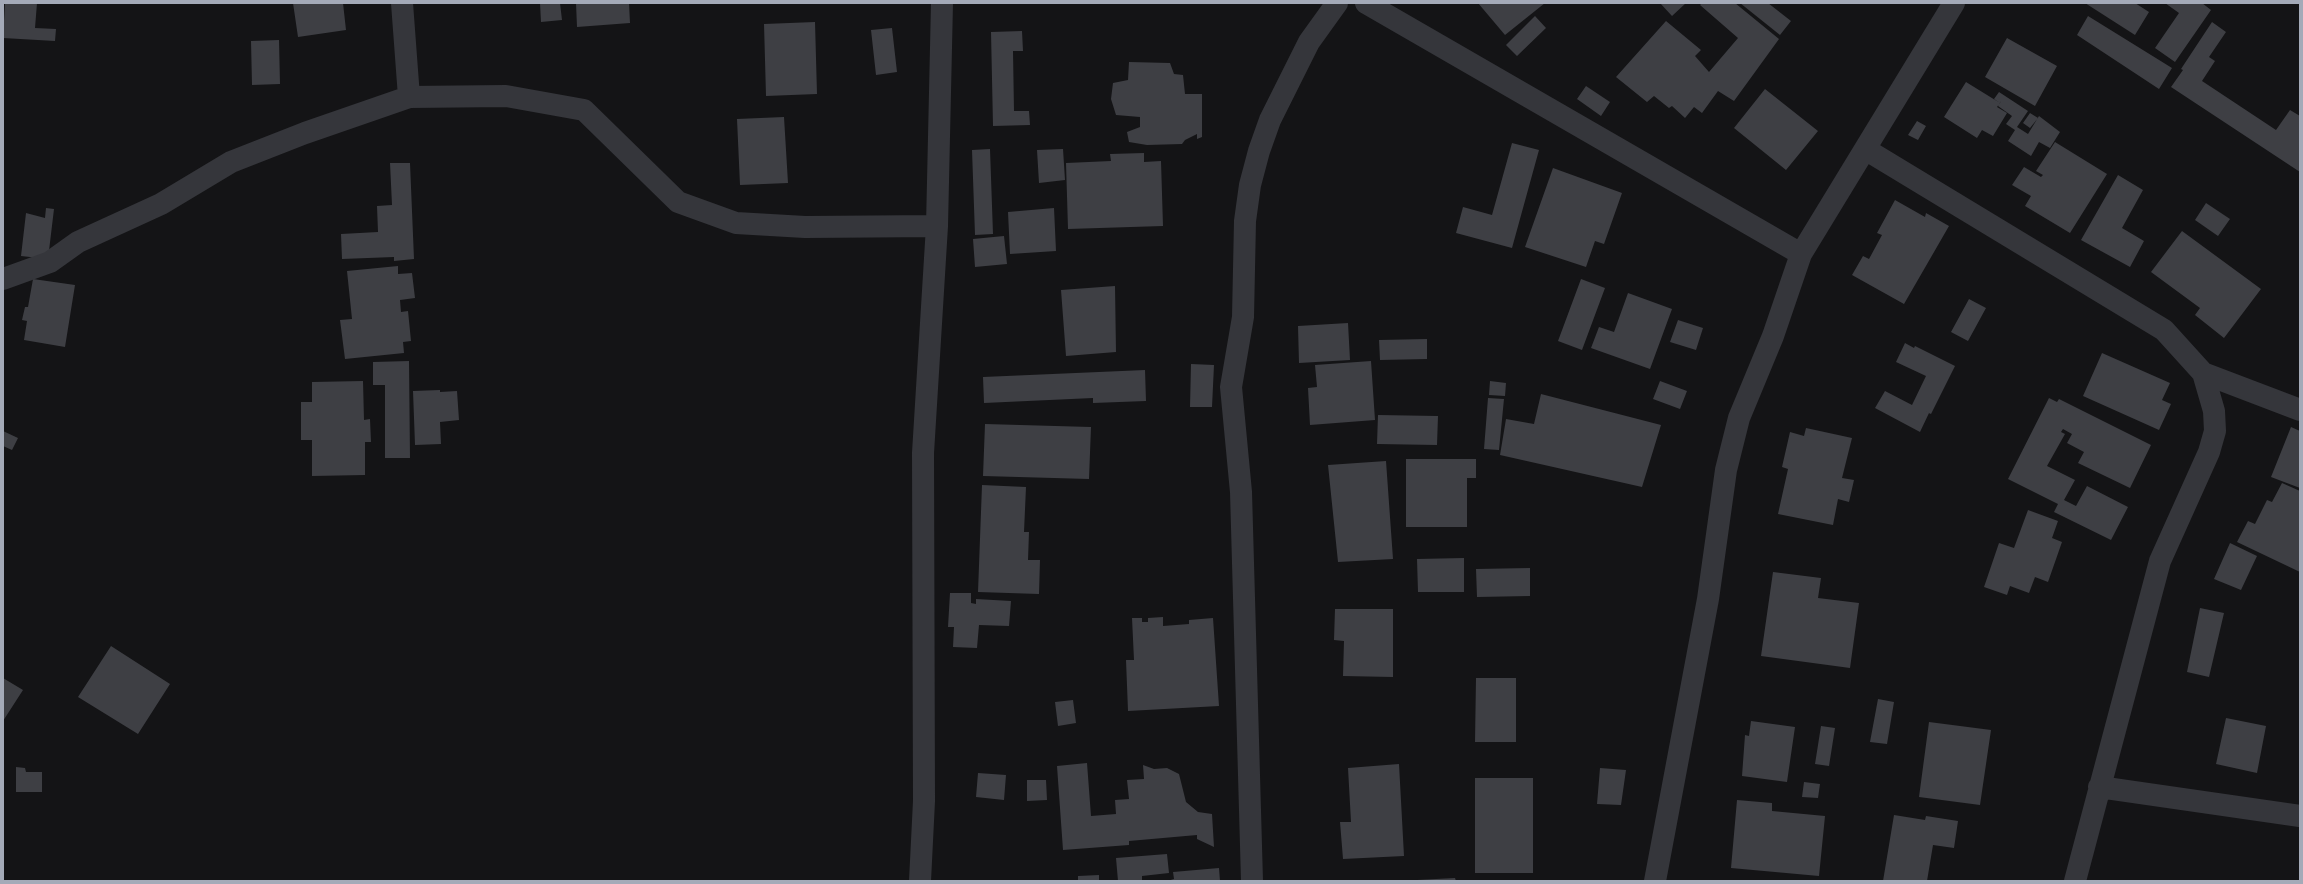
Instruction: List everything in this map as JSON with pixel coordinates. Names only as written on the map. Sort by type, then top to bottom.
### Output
[{"type":"street","points":[[402,3],[409,97]]},
{"type":"street","points":[[920,881],[924,801],[923,453],[937,226],[942,3]]},
{"type":"street","points":[[1252,881],[1241,492],[1231,387],[1243,317],[1245,221],[1250,185],[1259,151],[1270,120],[1309,42],[1337,3]]},
{"type":"street","points":[[1366,3],[1802,254]]},
{"type":"street","points":[[1655,881],[1708,599],[1726,470],[1739,418],[1773,336],[1802,254],[1954,3]]},
{"type":"street","points":[[3,279],[50,262],[78,242],[161,204],[231,162],[305,133],[409,97],[506,96],[584,110],[678,202],[736,223],[805,227],[937,226]]},
{"type":"street","points":[[1865,149],[2164,330],[2203,373],[2214,412],[2215,431],[2209,452],[2160,561],[2075,881]]},
{"type":"street","points":[[2203,373],[2300,410]]},
{"type":"street","points":[[2099,787],[2300,816]]},
{"type":"building","points":[[5,3],[37,3],[35,28],[56,29],[55,41],[3,38]]},
{"type":"building","points":[[293,3],[343,3],[346,30],[298,37]]},
{"type":"building","points":[[540,3],[560,3],[562,20],[541,22]]},
{"type":"building","points":[[576,3],[629,3],[630,23],[577,27]]},
{"type":"building","points":[[1478,3],[1545,3],[1505,35]]},
{"type":"building","points":[[1660,3],[1686,3],[1672,16]]},
{"type":"building","points":[[1702,3],[1735,3],[1779,39],[1734,101],[1718,91],[1702,113],[1694,107],[1685,118],[1672,106],[1669,108],[1654,96],[1647,102],[1616,77],[1666,21],[1701,50],[1695,56],[1709,72],[1738,38],[1700,5]]},
{"type":"building","points":[[1740,3],[1768,3],[1791,21],[1780,35]]},
{"type":"building","points":[[2085,3],[2135,3],[2149,12],[2135,35]]},
{"type":"building","points":[[2165,3],[2202,3],[2211,10],[2175,62],[2155,48],[2179,13]]},
{"type":"building","points":[[1535,16],[1546,28],[1517,56],[1506,45]]},
{"type":"building","points":[[2088,16],[2172,68],[2159,89],[2077,35]]},
{"type":"building","points":[[815,22],[817,94],[766,96],[764,24]]},
{"type":"building","points":[[2212,22],[2226,32],[2209,57],[2215,61],[2202,81],[2276,130],[2290,110],[2300,116],[2300,172],[2171,87]]},
{"type":"building","points":[[892,28],[897,72],[876,75],[871,30]]},
{"type":"building","points":[[1022,31],[1023,51],[1013,51],[1014,111],[1029,111],[1030,125],[993,126],[991,32]]},
{"type":"building","points":[[2007,38],[2057,66],[2035,106],[1985,77]]},
{"type":"building","points":[[279,40],[280,84],[252,85],[251,41]]},
{"type":"building","points":[[1129,62],[1170,63],[1174,74],[1183,75],[1185,94],[1202,94],[1202,137],[1197,139],[1197,134],[1185,140],[1182,144],[1147,145],[1129,142],[1127,132],[1140,127],[1140,117],[1116,115],[1111,99],[1113,83],[1128,80]]},
{"type":"building","points":[[1966,82],[2000,103],[1997,107],[2007,113],[1993,136],[1982,130],[1977,138],[1944,117]]},
{"type":"building","points":[[1586,86],[1610,102],[1601,116],[1577,99]]},
{"type":"building","points":[[1765,89],[1818,131],[1786,170],[1734,128]]},
{"type":"building","points":[[1999,92],[2028,111],[2017,127],[2028,134],[2039,116],[2060,132],[2050,148],[2039,142],[2031,156],[2008,141],[2015,130],[2006,124],[2012,116],[1998,106],[2000,103],[1994,99]]},
{"type":"building","points":[[2030,113],[2038,118],[2030,128],[2023,123]]},
{"type":"building","points":[[784,117],[788,183],[740,185],[737,119]]},
{"type":"building","points":[[1917,121],[1926,126],[1918,140],[1908,135]]},
{"type":"building","points":[[2055,142],[2107,174],[2070,233],[2025,206],[2031,196],[2012,185],[2024,167],[2041,177],[2043,175],[2036,171]]},
{"type":"building","points":[[1512,143],[1539,150],[1512,248],[1456,233],[1463,207],[1492,215]]},
{"type":"building","points":[[990,149],[993,234],[975,235],[972,150]]},
{"type":"building","points":[[1063,149],[1065,180],[1039,183],[1037,150]]},
{"type":"building","points":[[1144,153],[1144,162],[1161,161],[1163,226],[1068,229],[1066,163],[1111,161],[1110,154]]},
{"type":"building","points":[[390,163],[410,163],[414,259],[394,261],[394,257],[342,259],[341,234],[378,232],[377,206],[392,205]]},
{"type":"building","points":[[1553,168],[1622,193],[1604,244],[1595,241],[1586,267],[1525,247]]},
{"type":"building","points":[[2118,175],[2143,190],[2122,228],[2144,241],[2130,267],[2081,240]]},
{"type":"building","points":[[1895,200],[1925,217],[1926,213],[1949,226],[1904,304],[1852,275],[1863,256],[1869,259],[1882,235],[1877,233]]},
{"type":"building","points":[[2206,203],[2230,219],[2218,236],[2195,220]]},
{"type":"building","points":[[46,208],[54,209],[48,259],[21,256],[26,213],[45,218]]},
{"type":"building","points":[[1054,208],[1056,251],[1010,254],[1008,212]]},
{"type":"building","points":[[2182,231],[2261,289],[2224,338],[2195,315],[2200,308],[2151,272]]},
{"type":"building","points":[[1004,236],[1007,264],[975,267],[973,239]]},
{"type":"building","points":[[398,266],[398,274],[412,273],[415,298],[400,300],[401,312],[408,311],[411,341],[403,342],[404,353],[345,359],[340,320],[352,319],[347,271]]},
{"type":"building","points":[[33,279],[75,285],[65,347],[24,340],[27,321],[22,320],[25,307],[28,307]]},
{"type":"building","points":[[1581,279],[1605,288],[1582,350],[1558,341]]},
{"type":"building","points":[[1115,286],[1116,352],[1066,356],[1061,290]]},
{"type":"building","points":[[1628,293],[1672,309],[1650,369],[1591,348],[1599,327],[1614,332]]},
{"type":"building","points":[[1969,299],[1986,308],[1968,341],[1951,332]]},
{"type":"building","points":[[1678,320],[1703,328],[1696,350],[1670,342]]},
{"type":"building","points":[[1348,323],[1350,360],[1299,363],[1298,326]]},
{"type":"building","points":[[1427,339],[1427,359],[1380,360],[1379,340]]},
{"type":"building","points":[[1905,343],[1914,348],[1915,346],[1955,366],[1931,414],[1929,413],[1920,432],[1875,408],[1885,391],[1912,405],[1926,376],[1896,362]]},
{"type":"building","points":[[2102,353],[2170,383],[2162,400],[2171,404],[2159,430],[2083,396]]},
{"type":"building","points":[[409,361],[410,458],[385,458],[385,385],[373,385],[373,362]]},
{"type":"building","points":[[1371,361],[1375,420],[1310,425],[1308,388],[1317,387],[1315,365]]},
{"type":"building","points":[[1191,364],[1214,365],[1212,407],[1190,407]]},
{"type":"building","points":[[1145,370],[1146,401],[1093,403],[1093,398],[984,403],[983,377]]},
{"type":"building","points":[[363,381],[364,420],[370,419],[371,442],[365,442],[365,475],[312,476],[312,440],[301,440],[301,402],[312,402],[312,382]]},
{"type":"building","points":[[1490,381],[1506,383],[1505,396],[1489,395]]},
{"type":"building","points":[[1660,381],[1687,391],[1680,409],[1653,399]]},
{"type":"building","points":[[440,390],[440,392],[457,391],[459,420],[440,422],[441,444],[415,445],[413,391]]},
{"type":"building","points":[[1541,394],[1661,425],[1642,487],[1500,455],[1506,419],[1534,424]]},
{"type":"building","points":[[1488,398],[1504,399],[1499,450],[1484,449]]},
{"type":"building","points":[[2049,398],[2057,402],[2059,399],[2151,445],[2130,488],[2078,463],[2084,452],[2067,443],[2072,434],[2063,429],[2061,432],[2065,434],[2047,466],[2075,480],[2064,500],[2076,506],[2087,486],[2128,507],[2111,540],[2054,512],[2058,504],[2008,479]]},
{"type":"building","points":[[1378,415],[1438,416],[1437,445],[1377,444]]},
{"type":"building","points":[[985,424],[1091,427],[1089,479],[983,476]]},
{"type":"building","points":[[2291,427],[2300,431],[2300,488],[2271,477]]},
{"type":"building","points":[[1806,428],[1852,438],[1842,478],[1854,480],[1849,502],[1838,499],[1833,525],[1778,514],[1788,469],[1782,467],[1790,432],[1804,436]]},
{"type":"building","points":[[3,431],[18,438],[12,450],[3,446]]},
{"type":"building","points":[[1406,459],[1476,459],[1476,478],[1467,478],[1467,527],[1406,527]]},
{"type":"building","points":[[1386,461],[1393,559],[1338,562],[1328,465]]},
{"type":"building","points":[[2282,483],[2300,491],[2300,572],[2237,542],[2248,521],[2255,524],[2267,500],[2272,502]]},
{"type":"building","points":[[982,485],[1026,487],[1024,532],[1029,532],[1028,560],[1040,560],[1039,594],[978,592]]},
{"type":"building","points":[[2028,510],[2058,521],[2052,538],[2062,542],[2048,582],[2035,577],[2029,593],[2010,586],[2007,595],[1984,587],[1999,543],[2014,548]]},
{"type":"building","points":[[2230,543],[2257,556],[2241,590],[2214,579]]},
{"type":"building","points":[[1464,558],[1464,592],[1418,592],[1417,559]]},
{"type":"building","points":[[1530,568],[1530,596],[1477,597],[1476,569]]},
{"type":"building","points":[[1773,572],[1821,578],[1818,598],[1859,603],[1850,668],[1761,656]]},
{"type":"building","points":[[950,593],[971,593],[971,603],[976,604],[976,599],[1011,601],[1009,626],[979,625],[977,648],[953,647],[954,627],[948,627]]},
{"type":"building","points":[[2200,608],[2224,613],[2209,677],[2187,672]]},
{"type":"building","points":[[1335,609],[1393,609],[1393,677],[1343,676],[1344,641],[1334,640]]},
{"type":"building","points":[[1163,617],[1163,626],[1189,624],[1189,620],[1213,618],[1219,706],[1128,711],[1126,660],[1134,660],[1132,618],[1142,618],[1142,622],[1148,622],[1148,618]]},
{"type":"building","points":[[111,646],[170,684],[138,734],[78,697]]},
{"type":"building","points":[[3,678],[23,690],[3,721]]},
{"type":"building","points":[[1476,678],[1516,678],[1516,742],[1475,742]]},
{"type":"building","points":[[1878,699],[1894,702],[1887,744],[1870,742]]},
{"type":"building","points":[[1073,700],[1076,723],[1058,726],[1055,702]]},
{"type":"building","points":[[2226,718],[2266,726],[2257,773],[2216,764]]},
{"type":"building","points":[[1751,721],[1795,727],[1787,782],[1742,776],[1745,735],[1749,736]]},
{"type":"building","points":[[1929,722],[1991,730],[1980,805],[1919,797]]},
{"type":"building","points":[[1821,726],[1835,728],[1829,766],[1815,764]]},
{"type":"building","points":[[1087,763],[1091,816],[1116,814],[1115,800],[1129,799],[1127,780],[1144,779],[1143,765],[1154,769],[1167,768],[1179,774],[1186,802],[1198,812],[1212,814],[1214,847],[1197,839],[1197,835],[1129,841],[1129,845],[1063,850],[1057,766]]},
{"type":"building","points":[[1399,764],[1404,856],[1343,859],[1340,822],[1351,822],[1348,768]]},
{"type":"building","points":[[16,767],[25,768],[26,772],[42,772],[42,792],[16,792]]},
{"type":"building","points":[[1600,768],[1626,770],[1621,805],[1597,804]]},
{"type":"building","points":[[978,773],[1006,775],[1004,800],[976,797]]},
{"type":"building","points":[[1475,778],[1533,778],[1533,873],[1475,873]]},
{"type":"building","points":[[1027,780],[1046,780],[1047,800],[1027,801]]},
{"type":"building","points":[[1804,782],[1820,784],[1818,798],[1802,797]]},
{"type":"building","points":[[1737,800],[1772,803],[1772,811],[1825,816],[1819,876],[1731,868]]},
{"type":"building","points":[[1894,815],[1925,820],[1926,816],[1958,821],[1954,848],[1933,845],[1927,881],[1883,881]]},
{"type":"building","points":[[1167,854],[1169,873],[1142,876],[1142,881],[1118,881],[1116,858]]},
{"type":"building","points":[[1219,868],[1220,881],[1167,881],[1174,879],[1173,872]]},
{"type":"building","points":[[1099,875],[1099,881],[1078,881],[1078,876]]},
{"type":"building","points":[[1455,878],[1456,881],[1417,881],[1417,880]]}]
